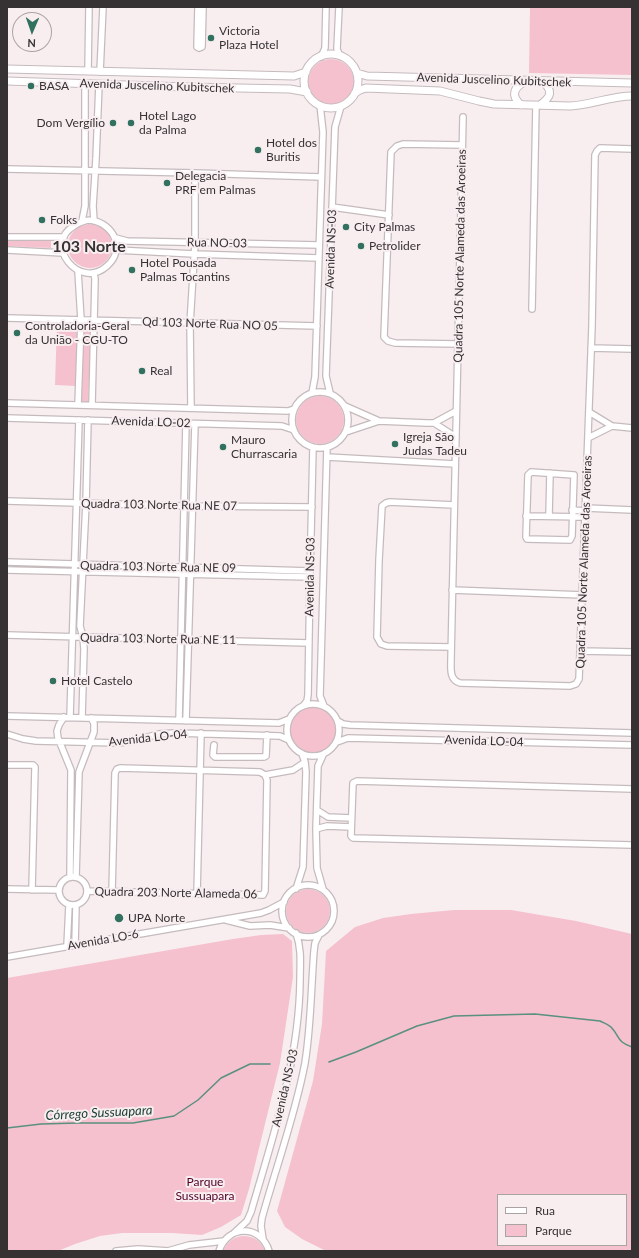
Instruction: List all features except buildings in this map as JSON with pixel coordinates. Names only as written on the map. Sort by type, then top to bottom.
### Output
[{"type":"main road","points":[[341,106],[329,108],[320,105],[313,100],[307,92],[305,83],[306,72],[313,62],[321,56],[329,54],[340,56],[351,63],[357,73],[358,84],[355,93]]},
{"type":"main road","name":"Avenida Juscelino Kubitschek","points":[[7,69],[294,76],[306,72]]},
{"type":"main road","name":"Avenida Juscelino Kubitschek","points":[[357,73],[367,76],[632,83]]},
{"type":"main road","points":[[521,105],[515,98],[515,91],[518,86],[528,80]]},
{"type":"main road","name":"Avenida Juscelino Kubitschek","points":[[7,81],[290,89],[307,92]]},
{"type":"main road","points":[[538,105],[547,100],[550,94],[549,88],[542,81]]},
{"type":"main road","name":"Avenida Juscelino Kubitschek","points":[[341,106],[349,101],[355,93],[366,88],[432,90],[446,92],[485,103],[521,105],[579,106],[623,96],[632,96]]},
{"type":"street","points":[[88,71],[89,7]]},
{"type":"street","points":[[100,72],[103,7]]},
{"type":"street","points":[[198,7],[197,46],[199,48],[202,47],[203,7]]},
{"type":"street","points":[[321,56],[325,48],[326,7]]},
{"type":"street","points":[[339,7],[337,49],[340,56]]},
{"type":"street","points":[[82,221],[85,206],[86,84]]},
{"type":"street","points":[[94,220],[93,206],[99,84]]},
{"type":"street","name":"Avenida NS-03","points":[[312,393],[315,377],[323,125],[320,105]]},
{"type":"street","points":[[532,309],[538,105]]},
{"type":"street","name":"Avenida NS-03","points":[[330,393],[326,376],[335,127],[341,106]]},
{"type":"street","name":"Quadra 105 Norte Alameda das Aroeiras","points":[[464,117],[462,145],[451,647],[452,678],[457,683],[573,686],[579,679],[586,512],[595,158],[596,152],[600,148],[632,149]]},
{"type":"street","points":[[458,344],[395,343],[390,342],[385,338],[390,155],[393,149],[403,144],[462,145]]},
{"type":"street","points":[[7,169],[321,177]]},
{"type":"street","points":[[191,408],[190,324],[195,243],[196,173]]},
{"type":"street","points":[[332,207],[389,215]]},
{"type":"street","points":[[94,220],[110,230],[116,238],[116,250],[113,259],[102,270],[94,273],[86,273],[78,271],[71,266],[63,253],[62,244],[70,228],[82,221],[94,220]]},
{"type":"street","points":[[7,237],[64,238]]},
{"type":"street","name":"Rua NO-03","points":[[116,238],[127,241],[319,245]]},
{"type":"street","points":[[7,250],[63,253]]},
{"type":"street","points":[[116,250],[319,258]]},
{"type":"street","points":[[78,271],[80,320],[78,405]]},
{"type":"street","points":[[92,405],[94,273]]},
{"type":"street","name":"Qd 103 Norte Rua NO 05","points":[[7,318],[190,324],[317,326]]},
{"type":"street","points":[[591,348],[632,349]]},
{"type":"street","points":[[312,393],[330,393],[338,398],[345,406],[348,414],[346,432],[337,442],[328,447],[313,447],[302,441],[294,430],[294,409],[303,397],[312,393]]},
{"type":"street","name":"Avenida LO-02","points":[[7,403],[288,411],[294,409]]},
{"type":"street","points":[[345,406],[379,421]]},
{"type":"street","points":[[434,423],[456,411]]},
{"type":"street","points":[[588,412],[612,426],[632,428]]},
{"type":"street","name":"Avenida LO-02","points":[[7,418],[282,426],[294,430]]},
{"type":"street","points":[[70,877],[72,773],[59,741],[57,731],[59,725],[67,717],[73,637],[79,420]]},
{"type":"street","points":[[82,718],[83,637],[80,626],[86,503],[88,420]]},
{"type":"street","points":[[346,432],[379,421],[434,423],[456,437]]},
{"type":"street","points":[[179,720],[186,423]]},
{"type":"street","points":[[186,720],[195,424]]},
{"type":"street","points":[[588,438],[612,426]]},
{"type":"street","name":"Avenida NS-03","points":[[303,706],[307,701],[308,695],[313,447]]},
{"type":"street","name":"Avenida NS-03","points":[[324,706],[320,696],[328,447]]},
{"type":"street","points":[[327,457],[455,464]]},
{"type":"street","points":[[531,472],[574,475],[572,513],[572,536],[570,540],[527,539],[526,516],[528,475],[531,472]]},
{"type":"street","points":[[549,516],[550,473]]},
{"type":"street","name":"Quadra 103 Norte Rua NE 07","points":[[7,501],[184,506],[312,507]]},
{"type":"street","points":[[451,647],[386,646],[381,644],[377,637],[382,506],[390,502],[454,505]]},
{"type":"street","points":[[526,516],[549,516],[572,513],[632,510]]},
{"type":"street","name":"Quadra 103 Norte Rua NE 09","points":[[7,562],[182,567],[310,574]]},
{"type":"street","name":"Quadra 103 Norte Rua NE 09","points":[[7,570],[182,575],[310,574]]},
{"type":"street","points":[[452,590],[583,595]]},
{"type":"street","name":"Quadra 103 Norte Rua NE 11","points":[[7,635],[309,643]]},
{"type":"street","points":[[581,651],[632,652]]},
{"type":"street","points":[[315,704],[324,706],[333,712],[338,721],[340,730],[337,742],[331,750],[323,755],[313,757],[302,754],[294,748],[289,740],[287,729],[289,719],[303,706],[315,704]]},
{"type":"street","name":"Avenida LO-04","points":[[7,716],[279,723],[289,719]]},
{"type":"street","points":[[76,877],[79,772],[94,729],[94,723],[91,718]]},
{"type":"street","name":"Avenida LO-04","points":[[338,721],[343,724],[350,725],[632,733]]},
{"type":"street","name":"Avenida LO-04","points":[[7,734],[30,740],[90,742],[122,742],[166,733],[267,735],[280,736],[289,740]]},
{"type":"street","points":[[198,894],[201,733]]},
{"type":"street","points":[[214,745],[214,757],[264,757],[266,756],[267,752],[267,735]]},
{"type":"street","name":"Avenida LO-04","points":[[337,742],[348,738],[632,745]]},
{"type":"street","points":[[296,889],[303,867],[305,762],[302,754]]},
{"type":"street","name":"Avenida NS-03","points":[[270,1250],[263,1239],[261,1228],[262,1218],[296,1100],[304,1065],[310,1030],[315,943],[319,934],[329,926],[334,912],[331,899],[322,889],[317,871],[316,829],[318,766],[323,755]]},
{"type":"street","points":[[112,892],[116,770],[120,768],[201,770],[260,772],[265,775],[293,770],[305,762]]},
{"type":"street","points":[[7,764],[35,766],[32,890]]},
{"type":"street","name":"Quadra 203 Norte Alameda 06","points":[[87,891],[260,896],[264,894],[267,780],[265,775]]},
{"type":"street","points":[[632,789],[357,781],[353,783],[351,827],[351,836],[353,838],[632,845]]},
{"type":"street","points":[[317,810],[328,817],[352,818]]},
{"type":"street","points":[[316,829],[327,826],[351,827]]},
{"type":"street","points":[[70,877],[76,877],[84,882],[87,891],[84,900],[76,905],[69,905],[61,899],[58,890],[62,882],[70,877]]},
{"type":"street","points":[[319,934],[307,937],[296,934],[289,928],[283,915],[284,902],[289,894],[296,889],[308,885],[322,889]]},
{"type":"street","points":[[7,889],[58,890]]},
{"type":"street","name":"Avenida LO-6","points":[[7,957],[266,912],[284,902]]},
{"type":"street","points":[[67,946],[69,905]]},
{"type":"street","points":[[75,945],[76,905]]},
{"type":"street","points":[[222,920],[247,926],[274,925],[289,928]]},
{"type":"street","name":"Avenida NS-03","points":[[224,1240],[247,1221],[251,1212],[291,1070],[300,994],[300,955],[296,934]]},
{"type":"street","points":[[234,1233],[242,1231],[248,1232],[256,1234],[263,1239]]},
{"type":"street","points":[[116,1251],[138,1249],[169,1251],[189,1245],[224,1240]]},
{"type":"street","points":[[219,1251],[224,1240]]},
{"type":"green space","points":[[530,7],[632,7],[632,75],[529,73]]},
{"type":"green space","points":[[326,59],[336,59],[344,63],[350,69],[354,77],[354,87],[350,95],[344,101],[336,105],[326,105],[318,101],[312,95],[308,87],[308,77],[312,69],[318,63]]},
{"type":"green space","points":[[90,224],[102,228],[108,234],[112,246],[108,258],[102,264],[90,268],[78,264],[72,258],[68,246],[72,234],[78,228]]},
{"type":"green space","points":[[7,239],[51,240],[51,248],[7,246]]},
{"type":"green space","points":[[57,324],[78,325],[76,386],[55,385]]},
{"type":"green space","points":[[83,326],[91,326],[88,404],[81,404]]},
{"type":"green space","points":[[315,396],[325,396],[337,403],[344,415],[344,425],[337,437],[325,444],[315,444],[307,440],[300,433],[296,425],[296,415],[300,407],[307,400]]},
{"type":"green space","points":[[308,707],[318,707],[326,711],[332,717],[336,725],[336,735],[332,743],[326,749],[318,753],[308,753],[300,749],[294,743],[290,735],[290,725],[294,717],[300,711]]},
{"type":"green space","points":[[308,889],[320,893],[326,899],[330,911],[326,923],[320,929],[308,933],[296,929],[290,923],[286,911],[290,899],[296,893]]},
{"type":"green space","points":[[454,910],[511,910],[576,921],[632,934],[632,1251],[326,1251],[302,1239],[285,1227],[277,1211],[313,1081],[322,1024],[326,951],[355,927],[383,918]]},
{"type":"green space","name":"Parque Sussuapara","points":[[283,934],[292,941],[293,977],[280,1063],[249,1189],[241,1215],[221,1227],[202,1235],[172,1233],[122,1233],[100,1236],[58,1251],[7,1251],[7,978],[233,939]]},
{"type":"green space","points":[[243,1236],[251,1237],[257,1240],[265,1251],[223,1251],[231,1240]]},
{"type":"waterway","name":"Córrego Sussuapara","points":[[329,1062],[417,1026],[454,1016],[535,1014],[600,1021],[610,1026],[623,1043],[632,1047]]},
{"type":"waterway","name":"Córrego Sussuapara","points":[[7,1128],[41,1124],[133,1123],[174,1116],[198,1100],[221,1078],[250,1064],[270,1064]]},
{"type":"place","name":"Victoria Plaza Hotel","points":[[211,38]]},
{"type":"place","name":"BASA","points":[[31,86]]},
{"type":"place","name":"Dom Vergílio","points":[[113,123]]},
{"type":"place","name":"Hotel Lago da Palma","points":[[131,123]]},
{"type":"place","name":"Hotel dos Buritis","points":[[258,150]]},
{"type":"place","name":"Delegacia PRF em Palmas","points":[[167,183]]},
{"type":"place","name":"Folks","points":[[42,220]]},
{"type":"place","name":"City Palmas","points":[[346,227]]},
{"type":"place","name":"Petrolider","points":[[361,246]]},
{"type":"place","name":"Hotel Pousada Palmas Tocantins","points":[[132,270]]},
{"type":"place","name":"Controladoria-Geral da União - CGU-TO","points":[[17,333]]},
{"type":"place","name":"Real","points":[[142,371]]},
{"type":"place","name":"Igreja São Judas Tadeu","points":[[395,444]]},
{"type":"place","name":"Mauro Churrascaria","points":[[223,447]]},
{"type":"place","name":"Hotel Castelo","points":[[53,681]]},
{"type":"place","name":"UPA Norte","points":[[119,918]]},
{"type":"district","name":"103 Norte","points":[[89,247]]}]
